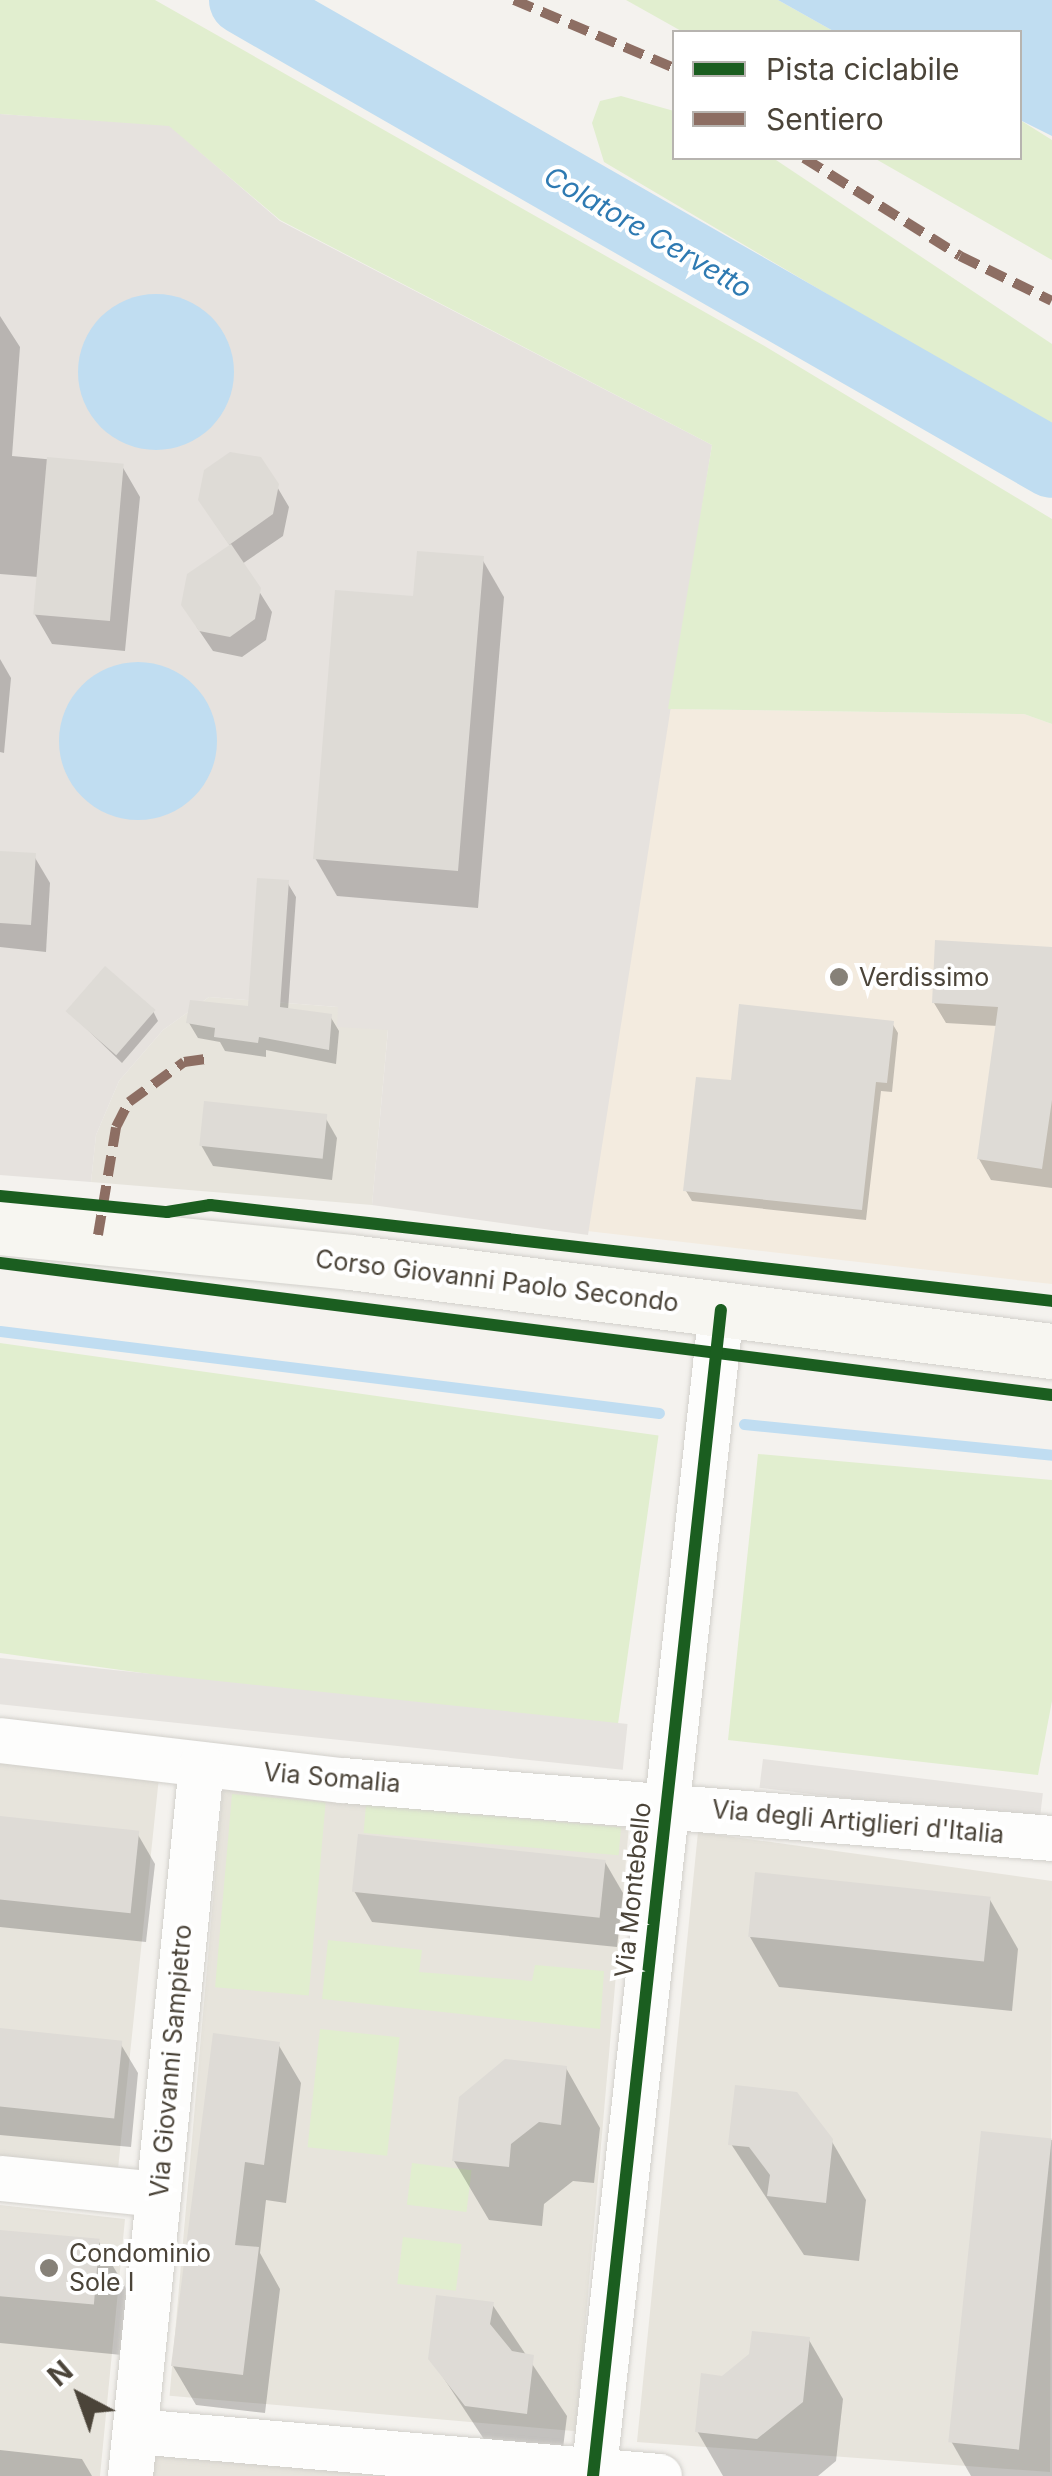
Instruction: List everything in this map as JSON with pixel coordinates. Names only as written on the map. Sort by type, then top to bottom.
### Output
[{"type":"main road","name":"Corso Giovanni Paolo Secondo","points":[[0,1227],[350,1262],[1052,1351]]},
{"type":"street","name":"Via Montebello","points":[[593,2474],[721,1310]]},
{"type":"street","name":"Via Somalia","points":[[0,1740],[201,1765],[665,1804]]},
{"type":"street","name":"Via Giovanni Sampietro","points":[[130,2476],[201,1765]]},
{"type":"street","name":"Via degli Artiglieri d'Italia","points":[[665,1804],[1052,1838]]},
{"type":"street","points":[[0,2178],[158,2194]]},
{"type":"street","points":[[135,2431],[593,2474],[659,2476]]},
{"type":"shaded area","points":[[0,114],[169,125],[280,221],[712,445],[588,1235],[372,1205],[388,1030],[337,1027],[338,1007],[209,997],[163,1030],[119,1081],[96,1135],[91,1182],[0,1175]]},
{"type":"shaded area","name":"Verdissimo","points":[[668,709],[1024,714],[1052,724],[1052,1284],[587,1231]]},
{"type":"shaded area","points":[[209,997],[338,1007],[370,1029],[388,1029],[372,1205],[91,1182],[96,1135],[119,1081],[163,1030]]},
{"type":"shaded area","points":[[0,1658],[628,1724],[623,1770],[0,1704]]},
{"type":"shaded area","points":[[763,1759],[1043,1793],[1039,1822],[759,1788]]},
{"type":"shaded area","points":[[0,1760],[159,1777],[118,2169],[0,2156]]},
{"type":"shaded area","points":[[223,1785],[629,1821],[576,2431],[170,2396]]},
{"type":"shaded area","points":[[698,1832],[1052,1881],[1050,2472],[637,2442]]},
{"type":"shaded area","points":[[0,2205],[125,2219],[100,2476],[0,2476]]},
{"type":"shaded area","points":[[153,2449],[411,2476],[150,2476]]},
{"type":"green space","points":[[0,0],[155,0],[761,344],[1052,519],[1052,724],[1024,714],[668,709],[712,445],[280,220],[169,126],[0,114]]},
{"type":"green space","points":[[626,0],[778,0],[831,30],[679,30]]},
{"type":"green space","points":[[621,96],[672,110],[672,160],[776,160],[1052,344],[1052,427],[604,162],[592,123],[600,101]]},
{"type":"green space","points":[[1022,121],[1052,140],[1052,260],[877,160],[1022,160]]},
{"type":"green space","points":[[0,1343],[659,1436],[616,1740],[0,1653]]},
{"type":"green space","points":[[758,1454],[1052,1480],[1052,1701],[1038,1775],[728,1740]]},
{"type":"green space","points":[[232,1794],[326,1802],[309,1995],[215,1987]]},
{"type":"green space","points":[[366,1805],[621,1827],[619,1855],[364,1833]]},
{"type":"green space","points":[[328,1940],[422,1950],[419,1972],[532,1981],[535,1965],[604,1971],[600,2029],[322,1999]]},
{"type":"green space","points":[[320,2029],[400,2037],[387,2156],[308,2147]]},
{"type":"green space","points":[[412,2163],[472,2170],[466,2212],[407,2205]]},
{"type":"green space","points":[[403,2237],[462,2244],[456,2291],[397,2284]]},
{"type":"water","points":[[778,0],[1052,0],[1052,136],[1022,121],[1022,30],[831,30]]},
{"type":"water","points":[[156,294],[186,299],[211,317],[229,342],[234,372],[229,402],[211,427],[186,445],[156,450],[126,445],[101,427],[83,402],[78,372],[83,342],[101,317],[126,299]]},
{"type":"water","points":[[138,662],[168,668],[194,685],[211,711],[217,741],[211,771],[194,797],[168,814],[138,820],[108,814],[82,797],[65,771],[59,741],[65,711],[82,685],[108,668]]},
{"type":"building","points":[[230,452],[261,457],[279,484],[273,514],[229,545],[198,500],[204,470]]},
{"type":"building","points":[[47,457],[124,464],[110,621],[33,614]]},
{"type":"building","points":[[231,544],[261,588],[255,619],[230,637],[199,631],[181,605],[187,574]]},
{"type":"building","points":[[417,551],[484,556],[458,871],[313,859],[335,590],[413,596]]},
{"type":"building","points":[[0,851],[36,853],[31,925],[0,923]]},
{"type":"building","points":[[257,878],[289,880],[280,1007],[332,1014],[329,1050],[259,1037],[258,1043],[214,1037],[215,1028],[186,1023],[190,1000],[248,1006]]},
{"type":"building","points":[[935,940],[1052,947],[1052,1100],[1042,1169],[977,1159],[998,1007],[932,1003]]},
{"type":"building","points":[[105,966],[156,1010],[116,1055],[66,1011]]},
{"type":"building","points":[[739,1004],[894,1021],[887,1083],[876,1082],[862,1210],[683,1191],[696,1077],[731,1080]]},
{"type":"building","points":[[204,1101],[327,1114],[323,1159],[199,1146]]},
{"type":"building","points":[[0,1816],[139,1831],[131,1913],[0,1899]]},
{"type":"building","points":[[358,1834],[606,1860],[600,1918],[352,1892]]},
{"type":"building","points":[[755,1872],[991,1897],[984,1961],[748,1937]]},
{"type":"building","points":[[0,2028],[122,2041],[114,2118],[0,2106]]},
{"type":"building","points":[[213,2033],[280,2042],[264,2165],[245,2162],[235,2245],[259,2247],[243,2375],[171,2366]]},
{"type":"building","points":[[505,2059],[567,2066],[561,2125],[539,2122],[511,2144],[509,2167],[452,2161],[459,2097]]},
{"type":"building","points":[[735,2085],[797,2092],[833,2139],[826,2203],[767,2196],[770,2175],[749,2147],[728,2145]]},
{"type":"building","points":[[981,2131],[1052,2138],[1019,2450],[948,2442]]},
{"type":"building","name":"Condominio Sole I","points":[[0,2230],[100,2239],[94,2304],[0,2296]]},
{"type":"building","points":[[436,2295],[494,2302],[490,2324],[512,2351],[534,2355],[527,2414],[465,2406],[428,2359]]},
{"type":"building","points":[[752,2331],[810,2337],[803,2402],[757,2439],[695,2432],[701,2373],[722,2376],[749,2354]]},
{"type":"waterway","name":"Colatore Cervetto","points":[[244,0],[1052,463]]},
{"type":"waterway","points":[[0,1331],[659,1413]]},
{"type":"waterway","points":[[744,1424],[1052,1455]]},
{"type":"marked path","points":[[514,0],[672,67]]},
{"type":"marked path","points":[[807,160],[960,256],[1052,301]]},
{"type":"marked path","points":[[98,1235],[116,1127],[129,1102],[184,1062],[211,1058]]},
{"type":"cycle path","points":[[0,1196],[167,1212],[210,1205],[1052,1301]]},
{"type":"cycle path","points":[[0,1263],[1052,1395]]},
{"type":"cycle path","points":[[593,2476],[721,1310]]},
{"type":"place","name":"Verdissimo","points":[[839,977]]},
{"type":"place","name":"Condominio Sole I","points":[[49,2268]]}]
